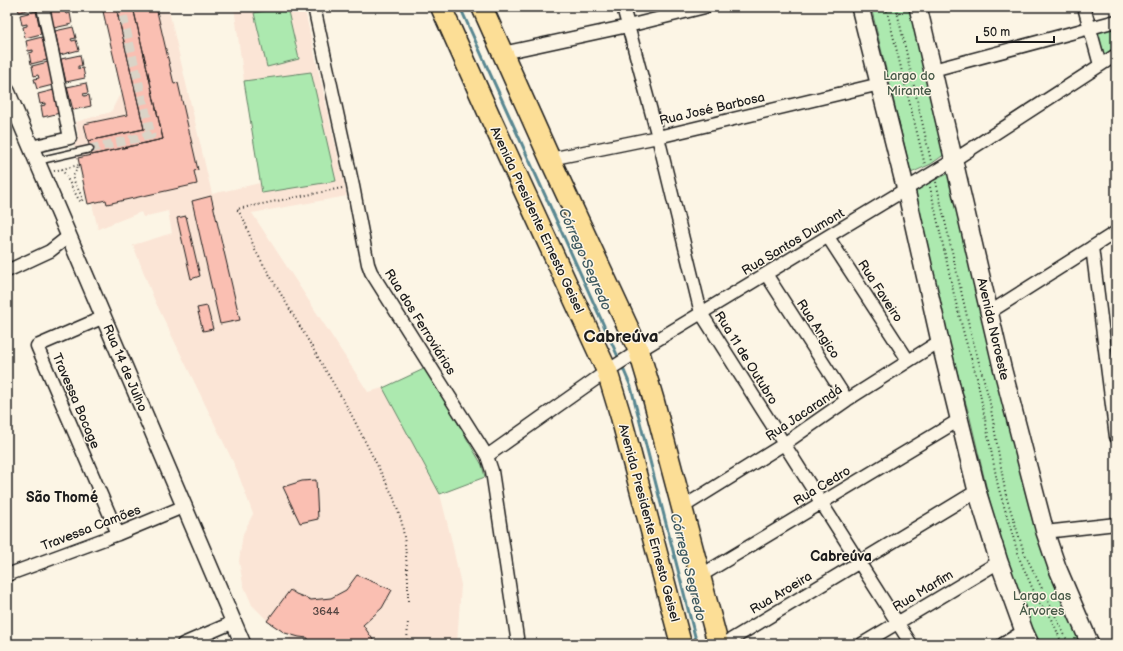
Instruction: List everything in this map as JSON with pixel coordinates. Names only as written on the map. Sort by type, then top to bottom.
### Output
[{"type":"main road","name":"Avenida Presidente Ernesto Geisel","points":[[441,7],[492,121],[608,370],[681,644]]},
{"type":"main road","points":[[482,7],[550,160],[638,351],[653,398],[683,507],[718,644]]},
{"type":"main road","points":[[860,7],[906,190],[940,340],[977,491],[998,562],[1027,638]]},
{"type":"main road","name":"Avenida Noroeste","points":[[918,7],[1016,422],[1045,532],[1063,581],[1090,644]]},
{"type":"street","points":[[34,154],[70,138],[43,7]]},
{"type":"street","name":"Rua dos Ferroviários","points":[[314,7],[353,186],[368,264],[371,272],[487,456],[492,471],[518,644]]},
{"type":"street","name":"Rua 11 de Outubro","points":[[623,7],[658,136],[701,313],[911,644]]},
{"type":"street","points":[[502,53],[628,26],[705,7]]},
{"type":"street","points":[[1084,7],[1100,65]]},
{"type":"street","points":[[933,70],[1116,21]]},
{"type":"street","name":"Rua Santos Dumont","points":[[487,456],[608,370],[906,190],[930,171],[954,160],[1116,55]]},
{"type":"street","name":"Rua José Barbosa","points":[[550,160],[880,84]]},
{"type":"street","name":"Rua 14 de Julho","points":[[7,91],[243,644]]},
{"type":"street","points":[[990,312],[1116,232]]},
{"type":"street","points":[[7,271],[50,251],[69,236]]},
{"type":"street","name":"Rua Faveiro","points":[[828,237],[908,360]]},
{"type":"street","points":[[1092,247],[1116,437]]},
{"type":"street","name":"Rua Angico","points":[[766,274],[847,400]]},
{"type":"street","name":"Travessa Bocage","points":[[104,317],[37,346],[118,534]]},
{"type":"street","name":"Rua Jacarandá","points":[[683,507],[784,444],[847,400],[940,340]]},
{"type":"street","name":"Rua Cedro","points":[[700,576],[959,420]]},
{"type":"street","name":"Rua Aroeira","points":[[724,644],[977,491]]},
{"type":"street","name":"Travessa Camões","points":[[7,575],[118,534],[185,506]]},
{"type":"street","points":[[1045,532],[1116,524]]},
{"type":"street","name":"Rua Marfim","points":[[862,644],[998,562]]},
{"type":"street","points":[[182,644],[234,622]]},
{"type":"street","points":[[1003,644],[1027,638]]},
{"type":"lane","points":[[34,154],[90,149]]},
{"type":"path","points":[[886,7],[930,171],[971,334],[990,398],[1006,496],[1024,552],[1069,644]]},
{"type":"path","points":[[896,7],[930,171]]},
{"type":"path","points":[[54,171],[62,169],[79,165],[73,179],[84,199],[81,202],[62,169]]},
{"type":"path","points":[[353,186],[237,209],[244,220],[255,250],[349,410],[393,496],[402,523],[405,544],[408,603]]},
{"type":"path","points":[[930,186],[964,338],[977,378],[998,486],[1018,553],[1039,602],[1052,619],[1062,644]]},
{"type":"path","points":[[407,644],[408,620]]},
{"type":"shaded area","points":[[102,7],[168,7],[212,194],[260,183],[234,7],[304,7],[347,196],[252,213],[368,392],[383,388],[426,368],[482,465],[485,477],[440,494],[461,585],[457,644],[289,644],[290,635],[272,625],[252,605],[243,584],[239,561],[243,534],[253,514],[236,468],[154,299],[133,245],[172,233],[168,211],[143,217],[141,212],[98,229],[92,204],[88,204],[74,145],[78,139],[76,122],[111,112],[119,96],[122,95]]},
{"type":"green space","points":[[287,7],[299,59],[267,67],[254,13]]},
{"type":"green space","name":"Largo do Mirante","points":[[871,7],[909,7],[926,73],[945,154],[931,164],[911,173]]},
{"type":"green space","points":[[1116,26],[1116,49],[1102,57],[1096,32]]},
{"type":"green space","points":[[311,72],[336,181],[262,193],[244,81]]},
{"type":"green space","name":"Largo das Árvores","points":[[950,173],[1085,644],[1037,644],[1005,566],[970,418],[950,347],[914,191]]},
{"type":"green space","points":[[426,368],[482,465],[485,477],[440,494],[383,388]]},
{"type":"building","points":[[18,7],[35,7],[35,8],[19,12]]},
{"type":"building","points":[[49,7],[69,7],[69,11],[65,12],[66,14],[70,13],[72,24],[54,28]]},
{"type":"building","points":[[102,7],[116,7],[144,129],[88,141],[84,124],[127,115]]},
{"type":"building","points":[[116,7],[133,7],[163,139],[92,155],[88,141],[144,129]]},
{"type":"building","points":[[133,7],[156,7],[174,84],[178,83],[198,170],[194,171],[197,184],[107,204],[106,200],[88,204],[78,158],[163,139]]},
{"type":"building","points":[[36,11],[41,34],[25,38],[23,27],[27,26],[27,24],[22,25],[20,15]]},
{"type":"building","points":[[73,27],[76,38],[71,39],[72,41],[76,40],[79,50],[60,55],[55,31]]},
{"type":"building","points":[[42,37],[47,60],[31,64],[29,53],[33,52],[33,50],[28,51],[26,41]]},
{"type":"building","points":[[80,55],[82,66],[78,66],[78,69],[83,68],[85,78],[66,82],[61,59]]},
{"type":"building","points":[[48,62],[53,85],[37,89],[34,79],[39,78],[38,75],[34,76],[32,66]]},
{"type":"building","points":[[86,83],[88,93],[83,94],[84,96],[89,95],[91,106],[73,110],[67,87]]},
{"type":"building","points":[[54,90],[60,113],[43,117],[41,106],[45,105],[45,103],[40,104],[38,94]]},
{"type":"building","points":[[211,196],[240,320],[220,324],[192,201]]},
{"type":"building","points":[[186,216],[200,276],[191,279],[177,218]]},
{"type":"building","points":[[207,306],[213,329],[203,331],[197,308]]},
{"type":"building","points":[[316,480],[318,519],[300,523],[283,487],[302,481]]},
{"type":"building","points":[[357,575],[392,590],[382,608],[363,625],[376,644],[308,644],[308,638],[285,633],[267,621],[290,590],[311,600],[331,598],[346,590]]},
{"type":"waterway","name":"Córrego Segredo","points":[[460,7],[619,359]]},
{"type":"waterway","name":"Córrego Segredo","points":[[622,366],[631,387],[697,644]]},
{"type":"tunnel","points":[[90,149],[151,135],[121,7]]},
{"type":"district","name":"Cabreúva","points":[[621,337]]},
{"type":"district","name":"São Thomé","points":[[62,497]]},
{"type":"district","name":"Cabreúva","points":[[841,556]]}]
